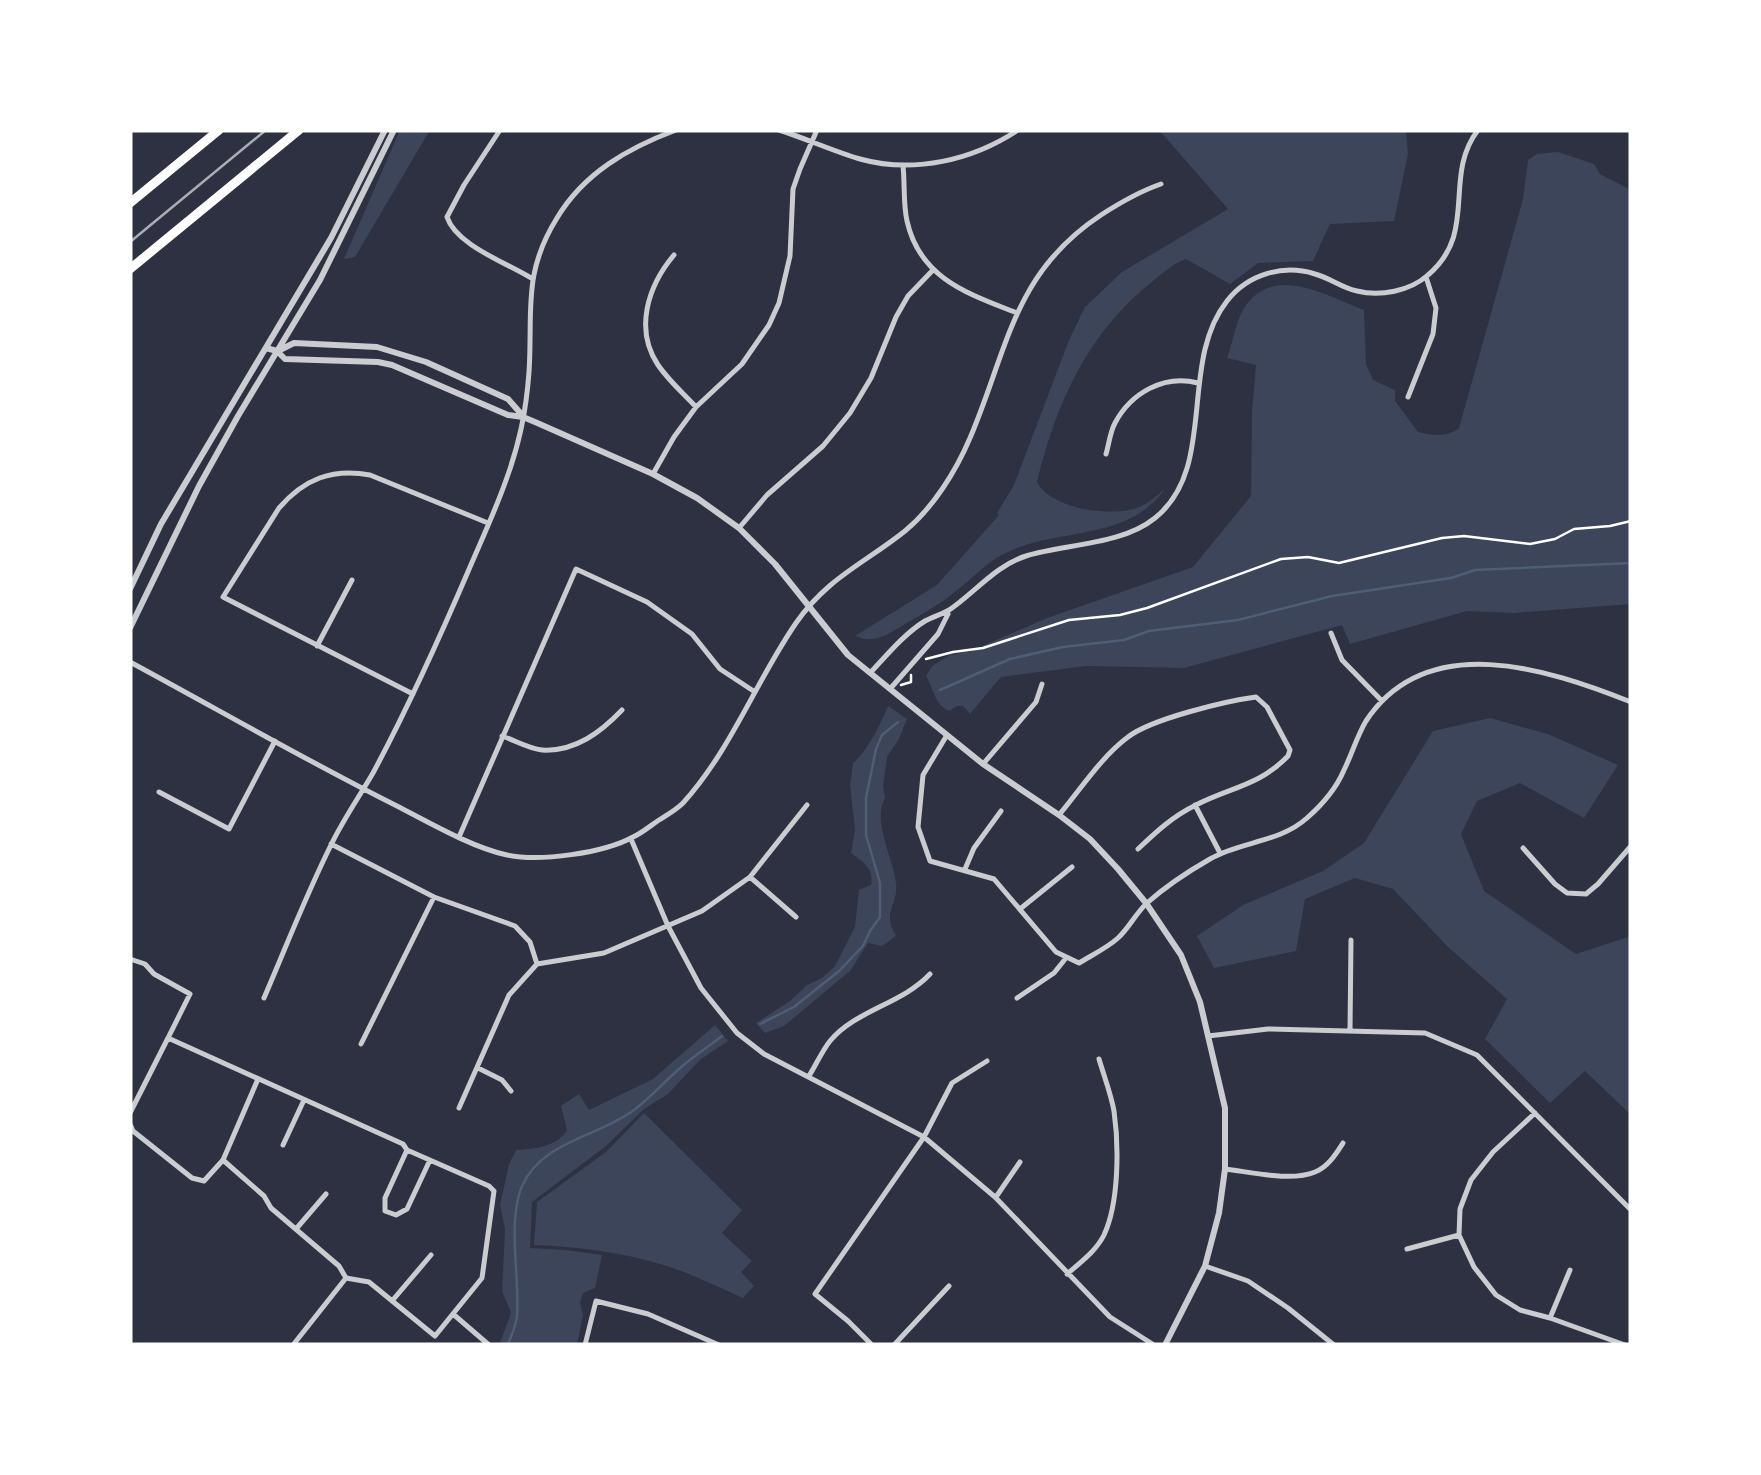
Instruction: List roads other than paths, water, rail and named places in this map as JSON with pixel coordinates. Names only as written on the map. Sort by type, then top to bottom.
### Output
[{"type":"highway","points":[[130,203],[218,130]]},
{"type":"highway","points":[[130,269],[299,130]]},
{"type":"street","points":[[130,589],[162,524],[331,238],[385,130]]},
{"type":"street","points":[[130,628],[199,486],[320,280],[394,130]]},
{"type":"street","points":[[500,130],[464,184],[448,217],[450,227],[460,238],[532,278]]},
{"type":"street","points":[[264,998],[332,844],[432,657],[521,438],[529,367],[532,278],[542,248],[557,217],[607,163],[676,130]]},
{"type":"street","points":[[779,130],[865,160],[904,166],[966,156],[1018,130]]},
{"type":"street","points":[[653,474],[696,407],[754,350],[779,303],[790,256],[793,190],[817,130]]},
{"type":"street","points":[[890,689],[938,634],[950,611],[984,580],[1021,557],[1118,536],[1158,516],[1185,476],[1198,383],[1209,338],[1221,310],[1237,291],[1265,274],[1297,270],[1356,291],[1378,293],[1400,290],[1426,277],[1442,261],[1454,240],[1463,158],[1478,130]]},
{"type":"street","points":[[904,166],[907,222],[933,270],[966,293],[1017,312]]},
{"type":"street","points":[[130,662],[363,789],[458,837],[507,855],[549,858],[631,838],[681,806],[713,764],[797,621],[821,593],[907,530],[948,480],[969,441],[1017,312],[1044,265],[1082,228],[1136,193],[1161,184]]},
{"type":"street","points":[[674,255],[652,287],[647,305],[648,341],[655,361],[696,407]]},
{"type":"street","points":[[739,528],[850,413],[871,378],[908,296],[933,270]]},
{"type":"street","points":[[1408,397],[1433,334],[1436,308],[1426,277]]},
{"type":"street","points":[[278,351],[294,343],[377,347],[426,362],[508,399],[524,416]]},
{"type":"street","points":[[266,348],[278,351],[284,359],[392,365],[508,415],[524,416],[697,498],[739,528],[774,564],[848,656],[983,764],[1060,815],[1118,869],[1180,955],[1200,1002],[1224,1108],[1226,1169],[1219,1213],[1205,1266],[1166,1345]]},
{"type":"street","points":[[1106,454],[1114,426],[1128,404],[1150,388],[1174,380],[1198,383]]},
{"type":"street","points":[[413,694],[223,597],[279,508],[300,486],[316,478],[334,473],[370,474],[488,523]]},
{"type":"street","points":[[458,837],[576,569],[647,602],[692,634],[720,669],[756,692]]},
{"type":"street","points":[[317,646],[352,580]]},
{"type":"street","points":[[870,673],[898,642],[925,621],[950,611]]},
{"type":"street","points":[[1331,634],[1342,660],[1382,701]]},
{"type":"street","points":[[947,734],[923,775],[918,828],[930,861],[994,878],[1056,952],[1080,963],[1118,938],[1146,904],[1220,853],[1282,834],[1303,822],[1334,790],[1359,734],[1382,701],[1428,672],[1468,662],[1493,664],[1549,674],[1631,702]]},
{"type":"street","points":[[983,764],[1036,702],[1042,684]]},
{"type":"street","points":[[1060,815],[1107,756],[1129,736],[1158,722],[1256,697],[1267,707],[1290,750],[1288,756],[1256,781],[1195,805],[1167,822],[1138,849]]},
{"type":"street","points":[[502,736],[539,750],[567,747],[602,731],[622,710]]},
{"type":"street","points":[[159,792],[229,828],[275,741]]},
{"type":"street","points":[[459,1108],[510,995],[538,964],[604,953],[702,911],[750,877],[807,805]]},
{"type":"street","points":[[1195,805],[1220,853]]},
{"type":"street","points":[[965,869],[974,848],[1001,811]]},
{"type":"street","points":[[631,838],[668,926],[702,988],[738,1033],[764,1054],[924,1137],[995,1198],[1110,1317],[1154,1345]]},
{"type":"street","points":[[332,844],[434,897],[514,926],[530,942],[538,964]]},
{"type":"street","points":[[1523,848],[1554,884],[1567,893],[1586,894],[1631,846]]},
{"type":"street","points":[[1020,909],[1072,866]]},
{"type":"street","points":[[750,877],[796,917]]},
{"type":"street","points":[[362,1044],[434,897]]},
{"type":"street","points":[[1350,1030],[1352,940]]},
{"type":"street","points":[[1017,998],[1054,973],[1066,958]]},
{"type":"street","points":[[130,960],[144,964],[190,994],[130,1113]]},
{"type":"street","points":[[808,1077],[830,1040],[855,1021],[916,989],[930,974]]},
{"type":"street","points":[[1208,1036],[1268,1030],[1425,1033],[1477,1055],[1631,1210]]},
{"type":"street","points":[[168,1038],[489,1186],[494,1192],[482,1278],[435,1336],[369,1282],[346,1278],[339,1266],[223,1160]]},
{"type":"street","points":[[1067,1274],[1089,1256],[1104,1235],[1114,1200],[1114,1110],[1099,1059]]},
{"type":"street","points":[[872,1345],[815,1294],[924,1137],[952,1083],[987,1060]]},
{"type":"street","points":[[478,1068],[502,1080],[512,1091]]},
{"type":"street","points":[[130,1124],[133,1131],[192,1178],[204,1181],[223,1160],[258,1078]]},
{"type":"street","points":[[283,1144],[304,1100]]},
{"type":"street","points":[[1535,1113],[1493,1152],[1471,1180],[1460,1209],[1459,1234],[1474,1267],[1496,1295],[1520,1310],[1626,1345]]},
{"type":"street","points":[[1226,1169],[1297,1177],[1318,1171],[1332,1160],[1343,1143]]},
{"type":"street","points":[[408,1150],[384,1198],[385,1211],[396,1216],[407,1209],[430,1160]]},
{"type":"street","points":[[995,1198],[1020,1162]]},
{"type":"street","points":[[296,1229],[326,1194]]},
{"type":"street","points":[[1407,1249],[1459,1234]]},
{"type":"street","points":[[392,1301],[431,1255]]},
{"type":"street","points":[[1205,1266],[1248,1281],[1334,1345]]},
{"type":"street","points":[[1550,1318],[1570,1270]]},
{"type":"street","points":[[293,1345],[346,1278]]},
{"type":"street","points":[[894,1345],[950,1286]]},
{"type":"street","points":[[585,1345],[596,1301],[648,1314],[719,1345]]},
{"type":"street","points":[[453,1314],[489,1345]]},
{"type":"waterway","points":[[940,690],[1010,659],[1063,647],[1124,640],[1149,631],[1238,620],[1332,596],[1451,578],[1475,570],[1631,563]]},
{"type":"waterway","points":[[760,1024],[794,1007],[839,971],[863,946],[880,917],[880,883],[866,835],[866,798],[876,749],[882,735],[898,722]]},
{"type":"waterway","points":[[508,1345],[517,1316],[515,1216],[522,1186],[531,1171],[557,1149],[634,1110],[722,1036]]},
{"type":"railway","points":[[130,242],[266,130]]}]
